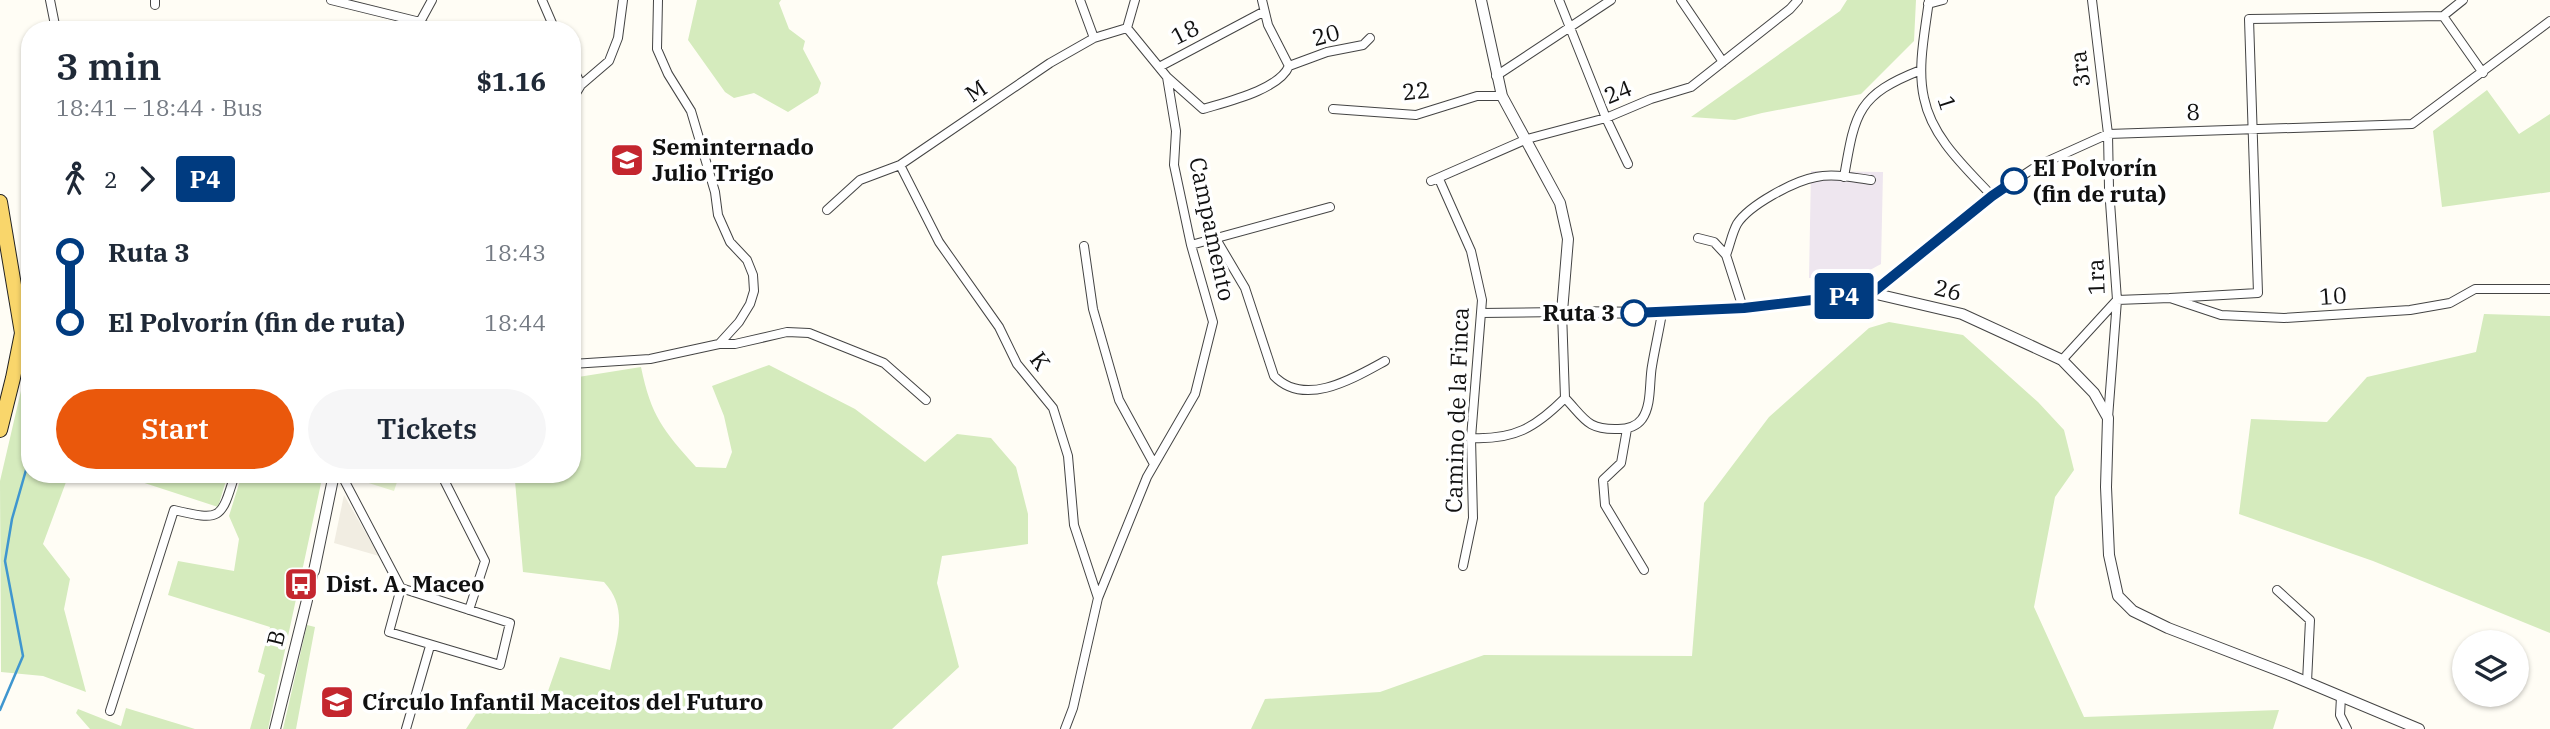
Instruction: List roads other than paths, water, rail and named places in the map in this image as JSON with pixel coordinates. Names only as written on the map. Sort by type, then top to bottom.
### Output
[{"type":"main road","points":[[0,202],[21,309]]},
{"type":"main road","points":[[0,430],[21,351]]},
{"type":"street","points":[[50,0],[54,21]]},
{"type":"street","points":[[331,0],[416,21]]},
{"type":"street","points":[[421,21],[432,0]]},
{"type":"street","points":[[541,0],[551,21]]},
{"type":"street","points":[[581,85],[609,61],[618,38],[623,0]]},
{"type":"street","points":[[658,0],[657,49],[668,74],[691,111],[715,192],[718,215],[730,242],[747,260],[753,275],[754,290],[750,304],[719,344]]},
{"type":"street","points":[[1080,0],[1094,38]]},
{"type":"street","points":[[1127,27],[1135,0]]},
{"type":"street","points":[[1262,0],[1263,12],[1289,66]]},
{"type":"street","points":[[1481,0],[1502,96],[1560,203],[1568,239],[1562,312],[1565,398],[1591,426],[1627,429],[1636,424],[1647,409],[1651,368],[1662,313]]},
{"type":"street","points":[[1559,0],[1606,118],[1628,164]]},
{"type":"street","points":[[1496,76],[1611,0]]},
{"type":"street","points":[[1681,0],[1723,62]]},
{"type":"street","name":"24","points":[[1435,180],[1527,139],[1606,118],[1651,99],[1690,87],[1798,0]]},
{"type":"street","points":[[1929,2],[1943,0]]},
{"type":"street","name":"3ra","points":[[2092,0],[2108,134]]},
{"type":"street","points":[[2170,298],[2258,293],[2249,19],[2443,16],[2463,0]]},
{"type":"street","name":"1","points":[[1929,2],[1922,70],[1923,97],[1934,125],[1961,164],[1992,196]]},
{"type":"street","name":"18","points":[[1161,66],[1263,12]]},
{"type":"street","points":[[2443,16],[2483,73],[2550,21]]},
{"type":"street","name":"M","points":[[827,210],[860,180],[900,165],[1050,63],[1094,38],[1127,27]]},
{"type":"street","name":"Campamento","points":[[1065,729],[1073,708],[1098,598],[1118,543],[1154,464],[1195,394],[1213,322],[1191,245],[1174,165],[1176,131],[1167,77],[1161,66],[1127,27]]},
{"type":"street","name":"20","points":[[1167,77],[1203,109],[1240,99],[1282,78],[1289,66],[1327,52],[1363,45],[1370,38]]},
{"type":"street","points":[[1844,177],[1857,116],[1866,102],[1888,85],[1922,70]]},
{"type":"street","name":"8","points":[[1872,293],[1992,196],[2036,166],[2108,134],[2412,124],[2483,73]]},
{"type":"street","name":"22","points":[[1333,108],[1416,115],[1477,96],[1502,96]]},
{"type":"street","name":"1ra","points":[[2108,134],[2117,300],[2108,418]]},
{"type":"street","name":"K","points":[[900,165],[939,242],[999,327],[1017,364],[1053,408],[1068,456],[1074,525],[1098,598]]},
{"type":"street","points":[[1726,255],[1737,225],[1744,215],[1757,205],[1799,183],[1816,177],[1871,180]]},
{"type":"street","name":"Camino de la Finca","points":[[1435,180],[1471,251],[1482,300],[1471,438],[1473,518],[1463,566]]},
{"type":"street","points":[[1191,245],[1330,207]]},
{"type":"street","points":[[1698,238],[1714,243],[1726,255],[1744,308]]},
{"type":"street","points":[[1216,239],[1245,288],[1274,376],[1279,381],[1303,391],[1315,390],[1363,373],[1385,361]]},
{"type":"street","points":[[1084,246],[1093,309],[1119,400],[1154,464]]},
{"type":"street","name":"10","points":[[2117,300],[2170,298],[2221,315],[2284,318],[2410,310],[2451,303],[2475,289],[2550,289]]},
{"type":"street","name":"26","points":[[1481,313],[1662,313],[1744,308],[1872,293],[1962,314],[2062,360]]},
{"type":"street","points":[[2117,300],[2062,360],[2094,393],[2108,418],[2106,486],[2109,555],[2118,597],[2133,611],[2168,628],[2419,729]]},
{"type":"street","points":[[581,363],[650,359],[787,332],[809,333],[884,363],[926,400]]},
{"type":"street","points":[[1471,438],[1496,439],[1522,432],[1545,418],[1565,398]]},
{"type":"street","points":[[1627,429],[1621,463],[1603,480],[1605,505],[1644,569]]},
{"type":"street","points":[[110,711],[174,510],[206,518],[216,515],[224,508],[231,483]]},
{"type":"street","name":"B","points":[[275,729],[314,571],[332,483]]},
{"type":"street","points":[[346,483],[401,588],[389,632],[500,665],[510,623],[401,588]]},
{"type":"street","points":[[446,483],[485,561],[469,610]]},
{"type":"street","points":[[2277,590],[2310,620],[2307,682]]},
{"type":"street","points":[[406,729],[430,646]]},
{"type":"street","points":[[2341,697],[2340,715],[2347,729]]},
{"type":"waterway","points":[[0,710],[23,656],[5,561],[12,519],[22,483]]},
{"type":"place","name":"Seminternado Julio Trigo","points":[[627,160]]},
{"type":"place","name":"El Polvorín (fin de ruta)","points":[[2014,181]]},
{"type":"place","name":"Ruta 3","points":[[1634,313]]},
{"type":"place","name":"Dist. A. Maceo","points":[[301,584]]},
{"type":"place","name":"Círculo Infantil Maceitos del Futuro","points":[[337,702]]}]
